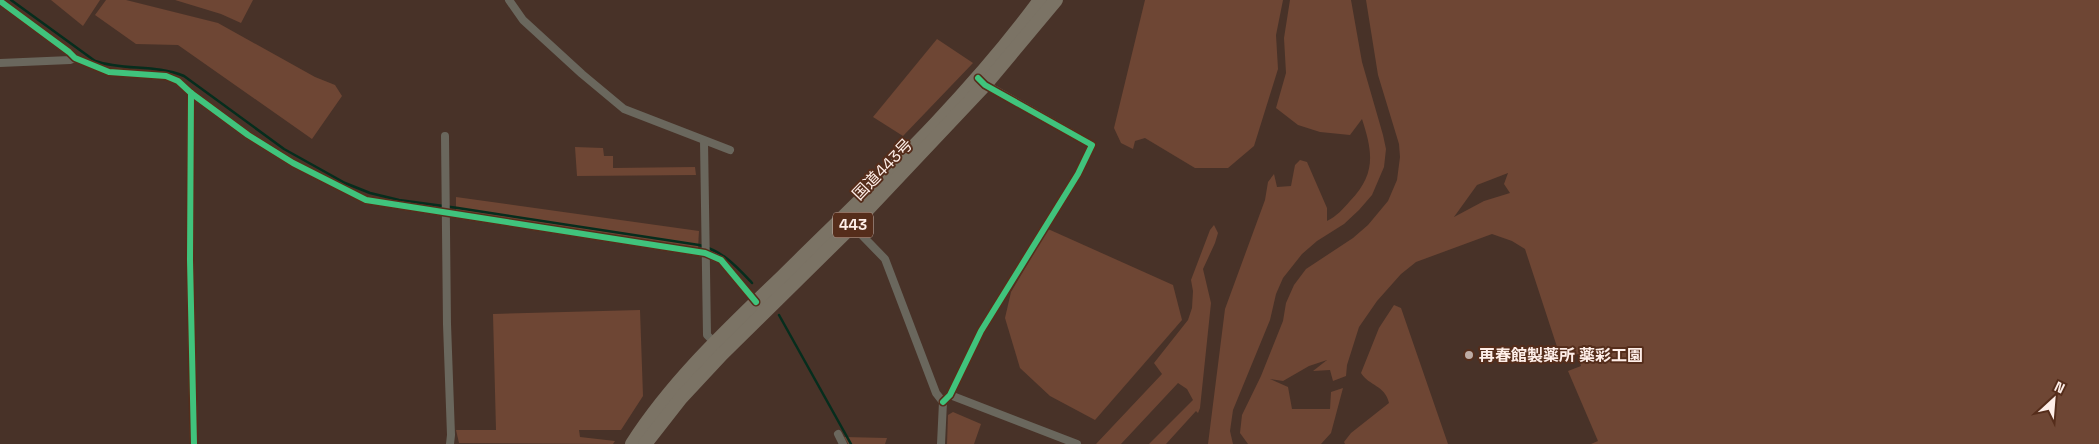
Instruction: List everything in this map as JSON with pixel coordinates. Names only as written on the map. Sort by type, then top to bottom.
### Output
[{"type":"highway","name":"国道443号","points":[[982,82],[1040,0]]},
{"type":"highway","name":"国道443号","points":[[645,444],[681,398],[982,82],[1056,0]]},
{"type":"highway","name":"国道443号","points":[[632,444],[673,388],[715,343],[756,302],[848,221]]},
{"type":"street","points":[[509,0],[531,26],[582,74],[624,109],[730,150]]},
{"type":"street","points":[[0,1],[69,52],[74,58],[109,72],[166,76],[178,81],[191,93],[248,135],[351,194],[366,200],[705,252],[721,260],[756,302]]},
{"type":"street","points":[[0,63],[70,60],[74,58]]},
{"type":"street","points":[[943,402],[950,395],[981,331],[1078,174],[1092,145],[982,82]]},
{"type":"street","points":[[191,93],[190,260],[194,444]]},
{"type":"street","points":[[445,136],[447,324],[452,435],[450,444]]},
{"type":"street","points":[[704,141],[707,335],[715,343]]},
{"type":"street","points":[[848,221],[885,259],[933,385],[943,402],[941,444]]},
{"type":"street","points":[[950,395],[1078,444]]},
{"type":"street","points":[[838,434],[843,444]]},
{"type":"shaded area","points":[[51,0],[100,0],[83,26]]},
{"type":"shaded area","points":[[106,0],[126,0],[218,23],[315,77],[335,85],[342,96],[312,139],[178,45],[136,44],[95,15]]},
{"type":"shaded area","points":[[175,0],[253,0],[241,23],[221,14]]},
{"type":"shaded area","points":[[1145,0],[1283,0],[1276,35],[1278,69],[1254,146],[1228,168],[1195,168],[1145,138],[1135,141],[1133,149],[1121,143],[1114,128]]},
{"type":"shaded area","points":[[1290,0],[1351,0],[1362,62],[1386,149],[1384,167],[1372,195],[1359,210],[1344,224],[1317,241],[1302,254],[1283,278],[1276,294],[1270,320],[1233,410],[1230,431],[1233,444],[1208,444],[1225,309],[1265,200],[1268,182],[1274,174],[1277,187],[1291,186],[1295,165],[1300,160],[1307,162],[1327,208],[1327,221],[1340,212],[1358,191],[1364,182],[1370,163],[1368,142],[1362,119],[1350,135],[1320,132],[1298,125],[1276,108],[1286,73],[1284,38]]},
{"type":"shaded area","points":[[1366,0],[2099,0],[2099,444],[1591,444],[1598,441],[1568,371],[1581,366],[1578,354],[1561,359],[1525,249],[1512,241],[1492,234],[1416,262],[1401,274],[1377,301],[1359,327],[1347,365],[1346,376],[1333,381],[1330,370],[1313,371],[1327,360],[1309,366],[1283,381],[1270,379],[1288,387],[1292,409],[1330,409],[1331,392],[1343,388],[1331,433],[1321,444],[1248,444],[1240,433],[1242,415],[1261,376],[1283,321],[1286,303],[1294,285],[1306,269],[1353,238],[1368,225],[1388,201],[1397,180],[1400,157],[1399,144],[1378,75]],"holes":[[[1508,173],[1504,184],[1510,193],[1484,201],[1454,217],[1477,185]]]},
{"type":"shaded area","points":[[937,39],[973,63],[903,136],[873,117]]},
{"type":"shaded area","points":[[575,147],[603,148],[604,156],[613,156],[613,168],[695,167],[696,175],[577,176]]},
{"type":"shaded area","points":[[456,197],[699,231],[698,248],[456,211]]},
{"type":"shaded area","points":[[1214,225],[1218,233],[1203,269],[1211,303],[1198,413],[1196,411],[1166,444],[1149,444],[1193,400],[1187,389],[1178,383],[1121,444],[1096,444],[1162,374],[1154,363],[1188,320],[1192,308],[1193,291],[1191,280],[1210,230]]},
{"type":"shaded area","points":[[1048,229],[1173,285],[1182,320],[1095,420],[1050,396],[1020,368],[1005,318],[1011,292]]},
{"type":"shaded area","points":[[1394,305],[1401,308],[1448,444],[1345,444],[1344,442],[1351,433],[1389,403],[1384,393],[1361,373],[1379,328]]},
{"type":"shaded area","points":[[640,310],[643,396],[621,430],[579,430],[580,437],[615,441],[613,444],[459,443],[456,430],[496,430],[493,314]]},
{"type":"shaded area","points":[[953,412],[981,424],[974,444],[947,444],[948,415]]},
{"type":"shaded area","points":[[844,437],[887,438],[885,444],[848,444]]},
{"type":"waterway","points":[[11,0],[95,61],[117,66],[162,70],[184,76],[284,149],[345,183],[370,193],[399,200],[699,245],[722,255],[735,265],[752,283]]},
{"type":"waterway","points":[[779,315],[851,444]]},
{"type":"cycle path","points":[[0,1],[75,58],[109,72],[166,76],[178,81],[191,93],[248,135],[293,163],[366,200],[705,253],[721,260],[756,302]]},
{"type":"cycle path","points":[[943,402],[950,395],[981,331],[1078,174],[1092,145],[985,85],[978,78]]},
{"type":"cycle path","points":[[191,93],[190,260],[194,444]]},
{"type":"place","name":"再春館製薬所 薬彩工園","points":[[1469,355]]}]
